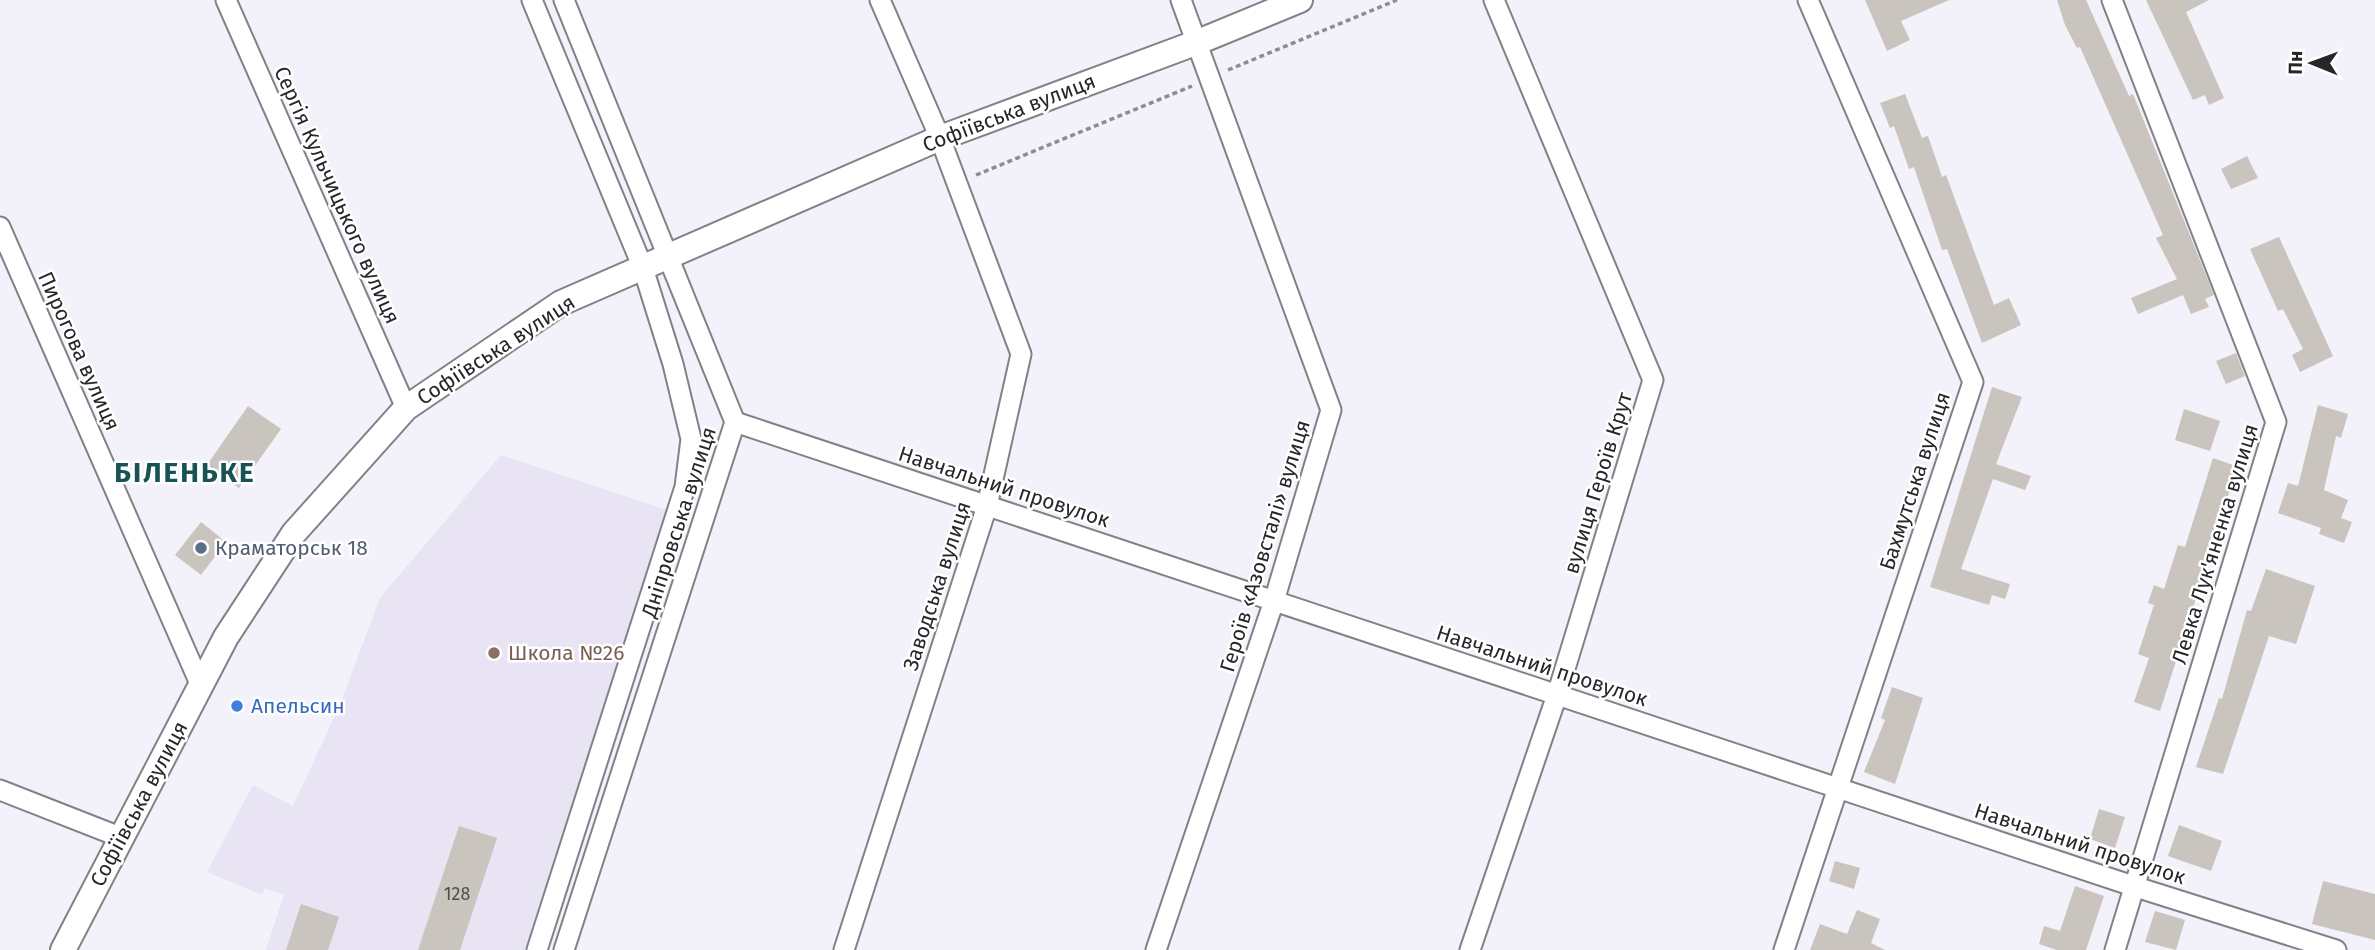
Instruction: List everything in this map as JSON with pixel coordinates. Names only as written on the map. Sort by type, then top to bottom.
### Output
[{"type":"street","name":"Сергія Кульчицького вулиця","points":[[226,0],[406,408]]},
{"type":"street","name":"Дніпровська вулиця","points":[[532,0],[643,268],[673,364],[691,439],[685,487],[537,950]]},
{"type":"street","name":"Дніпровська вулиця","points":[[564,0],[735,422],[564,950]]},
{"type":"street","name":"Заводська вулиця","points":[[844,950],[987,506],[1021,354],[940,138],[880,0]]},
{"type":"street","name":"Героїв «Азовсталі» вулиця","points":[[1156,950],[1274,601],[1331,410],[1181,0]]},
{"type":"street","name":"Софіївська вулиця","points":[[62,950],[226,637],[294,533],[406,408],[561,303],[940,138],[1198,42],[1300,0]]},
{"type":"street","name":"вулиця Героїв Крут","points":[[1470,950],[1557,695],[1653,380],[1494,0]]},
{"type":"street","name":"Бахмутська вулиця","points":[[1784,950],[1973,382],[1808,0]]},
{"type":"street","name":"Левка Лук'яненка вулиця","points":[[2112,0],[2276,422],[2115,950]]},
{"type":"street","name":"Пирогова вулиця","points":[[0,227],[201,685]]},
{"type":"street","name":"Навчальний провулок","points":[[735,422],[2136,887],[2336,950]]},
{"type":"street","points":[[0,790],[120,837]]},
{"type":"path","points":[[957,183],[1397,0]]},
{"type":"shaded area","name":"Школа №26","points":[[501,455],[676,513],[525,950],[266,950],[284,895],[265,888],[262,895],[207,872],[253,785],[293,806],[339,707],[380,598]]},
{"type":"building","points":[[1865,0],[1949,0],[1901,21],[1910,40],[1887,51]]},
{"type":"building","points":[[2057,0],[2086,0],[2129,96],[2133,94],[2214,295],[2205,299],[2209,307],[2191,314],[2183,295],[2138,314],[2131,298],[2177,279],[2156,238],[2163,235],[2080,47],[2077,48],[2065,25]]},
{"type":"building","points":[[2146,0],[2209,0],[2186,12],[2224,98],[2209,105],[2205,95],[2193,100]]},
{"type":"building","points":[[1905,94],[1922,138],[1928,136],[1942,177],[1946,175],[1994,305],[2009,298],[2021,325],[1982,343],[1947,249],[1942,250],[1914,167],[1909,169],[1894,126],[1890,128],[1880,103]]},
{"type":"building","points":[[2247,156],[2258,178],[2231,189],[2221,169]]},
{"type":"building","points":[[2279,237],[2333,356],[2300,372],[2292,355],[2303,349],[2283,309],[2278,311],[2250,249]]},
{"type":"building","points":[[2236,353],[2245,376],[2226,384],[2216,361]]},
{"type":"building","points":[[1992,387],[2022,397],[1996,464],[2031,476],[2025,490],[1993,479],[1961,569],[2010,584],[2005,599],[1992,595],[1989,605],[1930,587]]},
{"type":"building","points":[[2318,405],[2348,414],[2341,438],[2336,436],[2324,490],[2348,500],[2341,518],[2352,522],[2344,543],[2319,534],[2321,528],[2278,513],[2288,483],[2298,486]]},
{"type":"building","points":[[248,406],[281,429],[239,488],[207,465]]},
{"type":"building","points":[[2184,409],[2220,421],[2210,451],[2175,440]]},
{"type":"building","points":[[2213,458],[2239,467],[2206,553],[2210,555],[2160,711],[2134,702],[2149,658],[2138,654],[2154,605],[2148,603],[2154,585],[2164,589],[2178,545],[2185,547]]},
{"type":"building","name":"Краматорськ 18","points":[[201,522],[226,542],[201,575],[175,555]]},
{"type":"building","points":[[2266,569],[2315,586],[2296,644],[2269,636],[2223,774],[2196,767],[2219,698],[2222,699],[2247,610],[2251,611]]},
{"type":"building","points":[[1892,687],[1923,698],[1895,784],[1864,772],[1885,720],[1881,718]]},
{"type":"building","points":[[2099,809],[2125,817],[2115,848],[2090,839]]},
{"type":"building","points":[[2179,825],[2222,841],[2211,871],[2168,856]]},
{"type":"building","points":[[459,826],[497,838],[460,950],[418,950]]},
{"type":"building","points":[[1835,861],[1860,868],[1854,889],[1829,881]]},
{"type":"building","points":[[2323,881],[2375,894],[2375,940],[2312,924]]},
{"type":"building","points":[[2075,886],[2104,896],[2086,950],[2057,950],[2039,944],[2044,926],[2060,931]]},
{"type":"building","points":[[301,904],[339,917],[328,950],[286,950]]},
{"type":"building","points":[[1857,910],[1880,919],[1871,943],[1885,950],[1810,950],[1820,924],[1847,934]]},
{"type":"building","points":[[2155,911],[2185,920],[2176,950],[2145,942]]},
{"type":"place","name":"Краматорськ 18","points":[[201,548]]},
{"type":"place","name":"Школа №26","points":[[494,653]]},
{"type":"place","name":"Апельсин","points":[[237,706]]},
{"type":"district","name":"БІЛЕНЬКЕ","points":[[185,472]]}]
